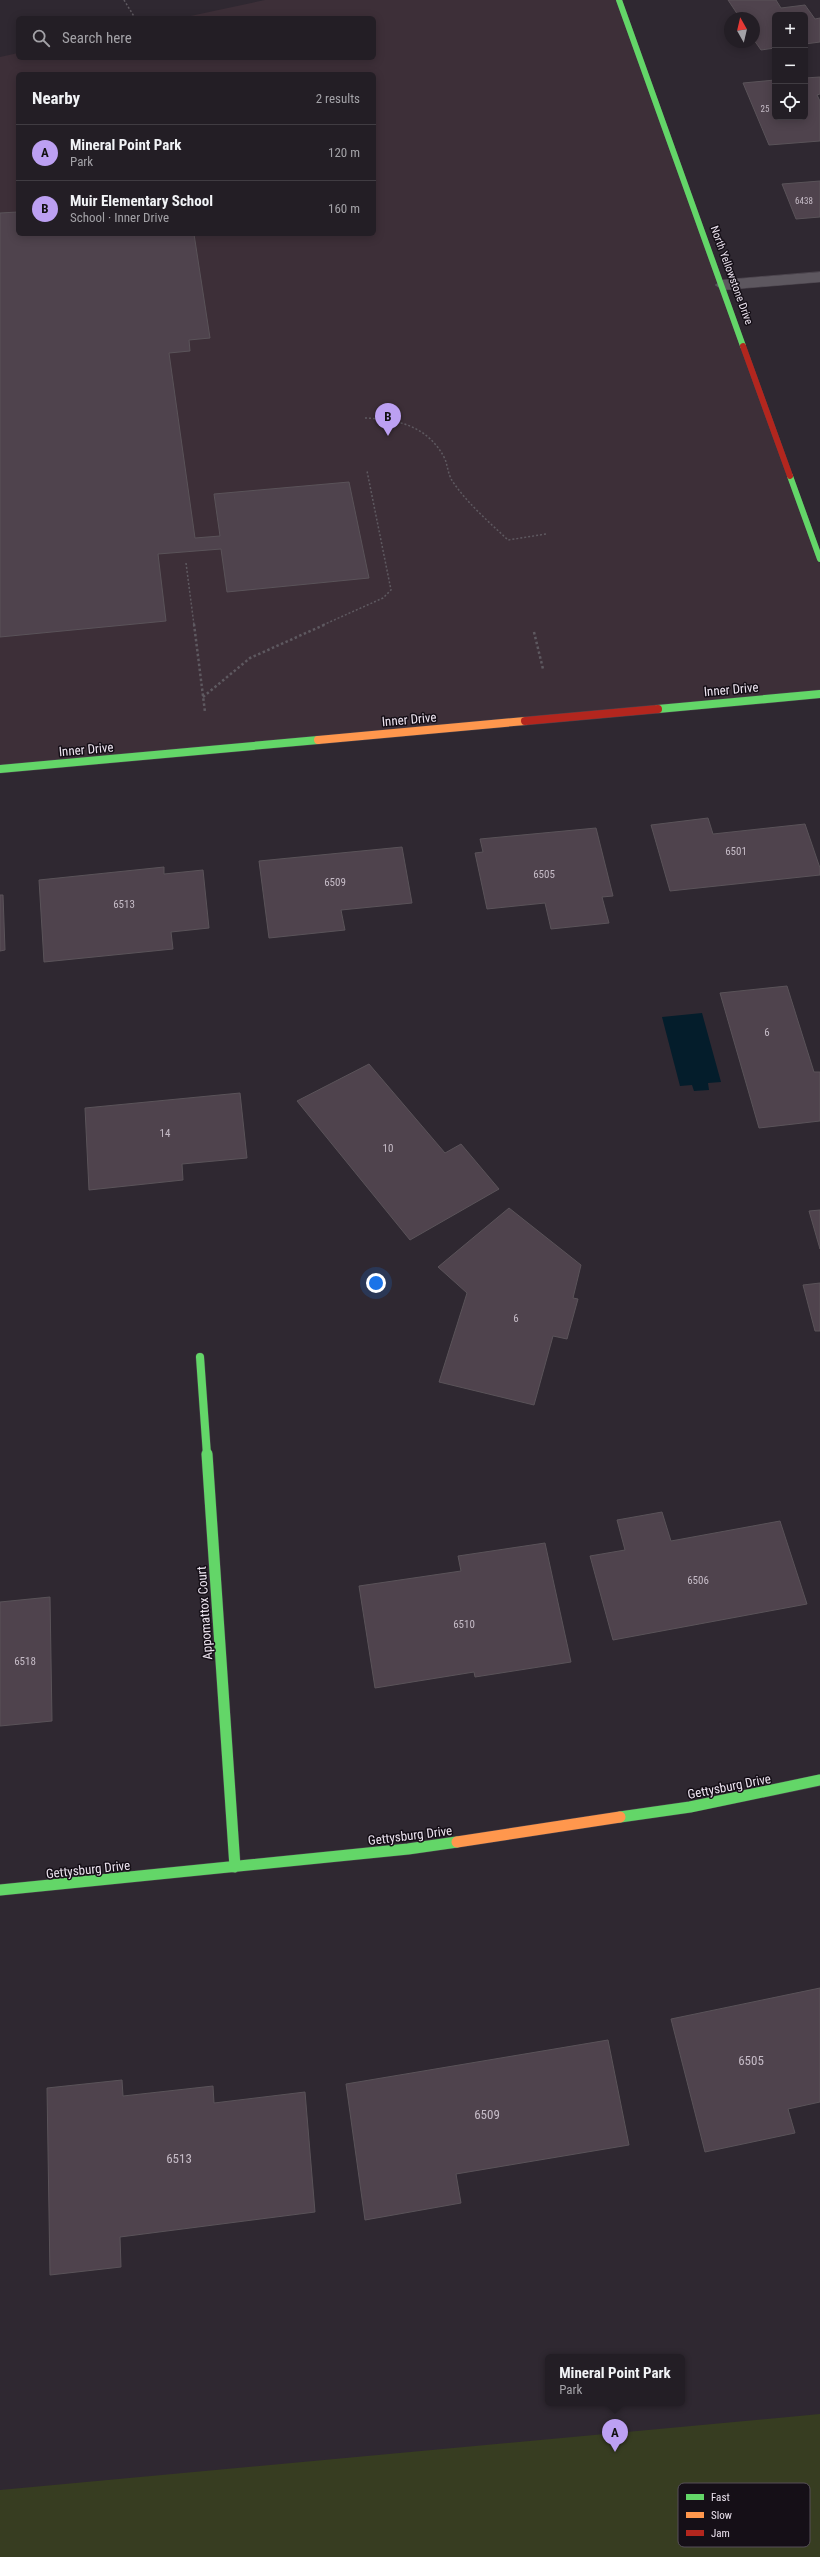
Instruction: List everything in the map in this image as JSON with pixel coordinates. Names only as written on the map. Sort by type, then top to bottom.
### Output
[{"type":"street","name":"North Yellowstone Drive","points":[[619,0],[723,285],[820,559]]},
{"type":"street","points":[[723,285],[820,277]]},
{"type":"street","name":"Inner Drive","points":[[0,770],[820,694]]},
{"type":"street","name":"Appomattox Court","points":[[200,1357],[235,1867]]},
{"type":"street","name":"Gettysburg Drive","points":[[0,1890],[416,1848],[690,1807],[820,1780]]},
{"type":"path","points":[[124,0],[134,16]]},
{"type":"path","points":[[365,418],[398,420],[427,434],[437,445],[446,461],[450,479],[465,498],[508,540],[546,534]]},
{"type":"path","points":[[203,698],[250,658],[382,598],[391,590],[367,471]]},
{"type":"path","points":[[186,563],[205,713]]},
{"type":"path","points":[[534,632],[543,669]]},
{"type":"shaded area","points":[[265,0],[619,0],[820,559],[820,694],[0,769],[0,57],[16,53],[16,60],[376,60],[376,16],[190,16]]},
{"type":"green space","points":[[820,2414],[820,2557],[0,2557],[0,2490]]},
{"type":"water","points":[[702,1013],[721,1082],[708,1083],[709,1090],[694,1091],[692,1085],[680,1086],[662,1017]]},
{"type":"building","points":[[728,0],[776,0],[781,8],[805,5],[815,19],[820,18],[820,42],[808,44],[808,12],[772,12],[772,48],[761,50],[760,48],[760,12],[736,12]]},
{"type":"building","points":[[820,77],[820,94],[817,95],[820,101],[820,141],[769,145],[743,83],[772,80],[772,120],[808,120],[808,78]]},
{"type":"building","points":[[820,181],[820,217],[796,219],[782,184]]},
{"type":"building","points":[[16,212],[16,236],[194,236],[210,338],[189,340],[190,351],[169,353],[195,538],[220,536],[214,494],[349,482],[369,578],[227,592],[221,549],[158,554],[166,621],[0,637],[0,213]]},
{"type":"building","points":[[708,818],[713,834],[805,824],[820,868],[820,875],[670,891],[651,825]]},
{"type":"building","points":[[596,828],[613,896],[602,897],[609,923],[551,929],[545,903],[487,909],[475,853],[483,852],[480,839]]},
{"type":"building","points":[[402,847],[412,903],[341,910],[345,930],[269,938],[259,861]]},
{"type":"building","points":[[164,867],[164,874],[203,870],[209,928],[171,932],[173,949],[44,962],[39,880]]},
{"type":"building","points":[[0,895],[3,895],[5,950],[0,951]]},
{"type":"building","points":[[787,986],[814,1072],[820,1072],[820,1121],[759,1128],[720,993]]},
{"type":"building","points":[[369,1064],[445,1153],[461,1144],[499,1189],[410,1240],[297,1101]]},
{"type":"building","points":[[240,1093],[247,1158],[182,1164],[183,1180],[89,1190],[85,1108]]},
{"type":"building","points":[[509,1208],[581,1265],[573,1298],[578,1299],[567,1339],[553,1336],[534,1405],[439,1382],[467,1293],[438,1267]]},
{"type":"building","points":[[820,1210],[820,1249],[809,1211]]},
{"type":"building","points":[[820,1283],[820,1331],[815,1331],[803,1285]]},
{"type":"building","points":[[662,1512],[671,1541],[780,1521],[807,1604],[613,1640],[590,1556],[625,1550],[617,1520]]},
{"type":"building","points":[[545,1543],[571,1662],[475,1677],[474,1672],[375,1688],[359,1586],[461,1571],[458,1556]]},
{"type":"building","points":[[50,1597],[52,1721],[0,1726],[0,1602]]},
{"type":"building","points":[[820,1988],[820,2102],[788,2109],[795,2133],[705,2152],[671,2019]]},
{"type":"building","points":[[608,2040],[629,2145],[456,2174],[461,2203],[365,2220],[346,2084]]},
{"type":"building","points":[[122,2080],[123,2096],[213,2086],[214,2103],[305,2092],[315,2212],[120,2237],[121,2267],[50,2275],[47,2088]]},
{"type":"traffic: fast","points":[[619,0],[743,346]]},
{"type":"traffic: fast","points":[[790,476],[820,559]]},
{"type":"traffic: fast","points":[[658,709],[820,694]]},
{"type":"traffic: fast","points":[[0,769],[318,740]]},
{"type":"traffic: fast","points":[[200,1357],[235,1867]]},
{"type":"traffic: fast","points":[[620,1817],[690,1807],[820,1780]]},
{"type":"traffic: fast","points":[[0,1890],[408,1849],[457,1842]]},
{"type":"traffic: slow","points":[[318,740],[525,721]]},
{"type":"traffic: slow","points":[[457,1842],[620,1817]]},
{"type":"traffic: jam","points":[[743,346],[790,476]]},
{"type":"traffic: jam","points":[[525,721],[658,709]]},
{"type":"place","name":"Muir Elementary School","points":[[388,436]]},
{"type":"place","name":"Mineral Point Park","points":[[615,2452]]}]
